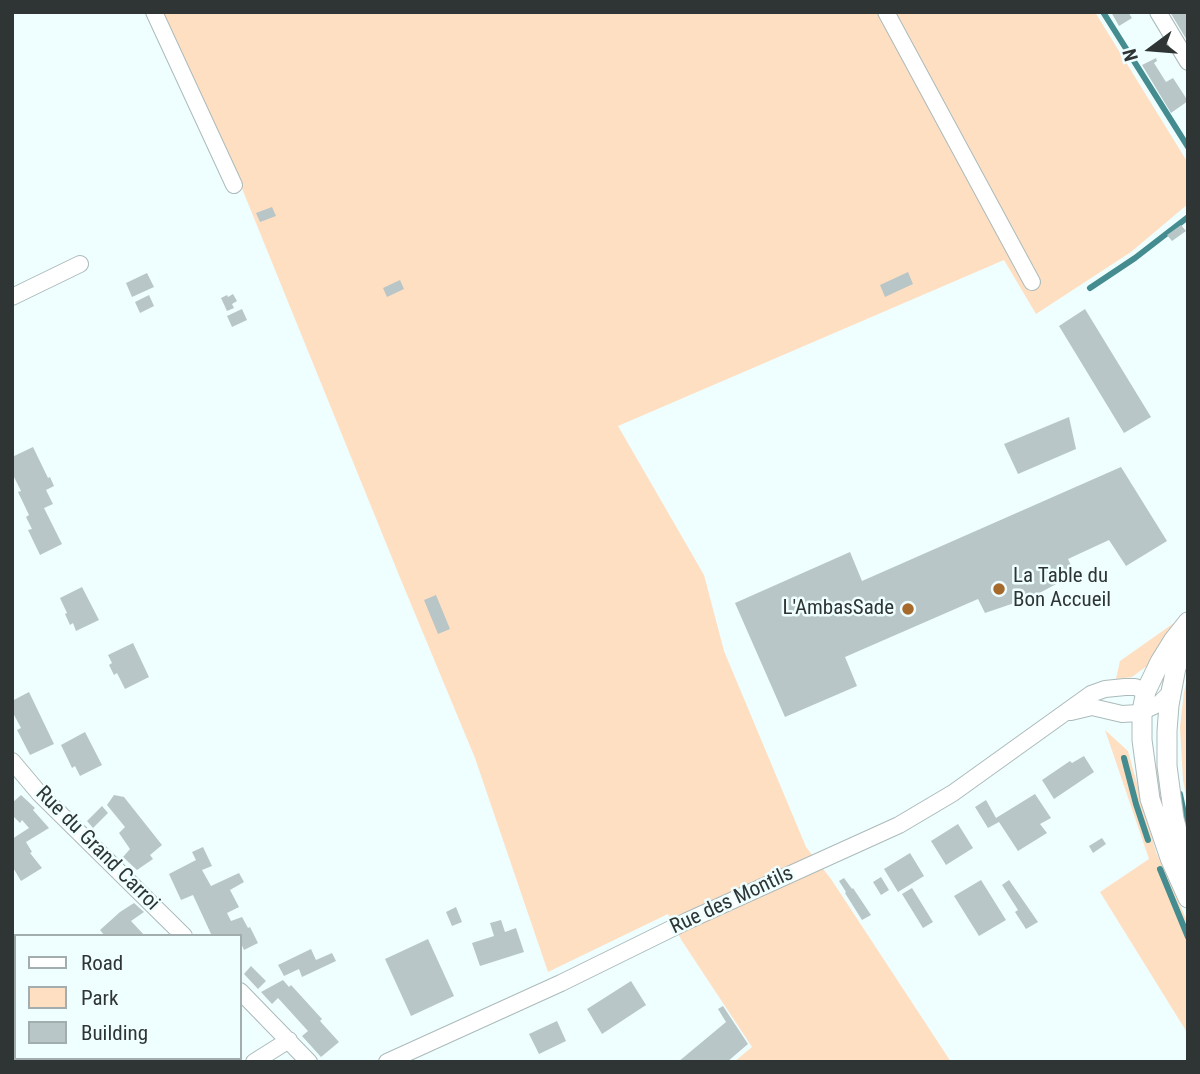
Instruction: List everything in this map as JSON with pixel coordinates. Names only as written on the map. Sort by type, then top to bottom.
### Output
[{"type":"street","points":[[886,12],[1032,282]]},
{"type":"street","points":[[1158,12],[1188,62]]},
{"type":"street","points":[[160,14],[234,185]]},
{"type":"street","points":[[12,297],[80,264]]},
{"type":"street","points":[[1188,622],[1160,662],[1146,703],[1142,740],[1150,799],[1170,858],[1188,898]]},
{"type":"street","points":[[1146,703],[1169,694],[1176,667],[1188,644]]},
{"type":"street","points":[[1172,682],[1167,755],[1174,820],[1188,873]]},
{"type":"street","name":"Rue des Montils","points":[[387,1062],[899,825],[953,793],[1091,694],[1105,688],[1135,687],[1146,703],[1122,714],[1092,708],[1062,715]]},
{"type":"street","points":[[1146,703],[1158,715],[1160,781],[1165,803],[1174,820]]},
{"type":"street","points":[[1112,712],[1128,722],[1142,740]]},
{"type":"street","name":"Rue du Grand Carroi","points":[[12,761],[39,793],[182,934]]},
{"type":"street","points":[[242,993],[309,1062]]},
{"type":"street","points":[[254,1062],[289,1040]]},
{"type":"green space","points":[[158,12],[1095,12],[1188,163],[1188,204],[1131,252],[1036,314],[1004,260],[618,426],[704,575],[724,651],[806,847],[831,879],[951,1062],[734,1062],[752,1047],[682,941],[668,914],[548,972],[475,758],[243,191],[174,39]]},
{"type":"green space","points":[[1181,618],[1147,666],[1132,677],[1116,679],[1120,661]]},
{"type":"green space","points":[[1188,675],[1188,808],[1183,780],[1180,727]]},
{"type":"green space","points":[[1105,730],[1128,751],[1156,852],[1188,923],[1188,1034],[1100,892],[1149,859]]},
{"type":"building","points":[[1111,12],[1128,12],[1132,18],[1119,26]]},
{"type":"building","points":[[1170,12],[1187,12],[1188,42]]},
{"type":"building","points":[[1156,58],[1154,63],[1166,82],[1173,78],[1188,101],[1171,113],[1142,65]]},
{"type":"building","points":[[272,207],[276,216],[260,222],[256,213]]},
{"type":"building","points":[[1181,225],[1186,231],[1172,241],[1167,235]]},
{"type":"building","points":[[908,272],[913,284],[885,297],[880,285]]},
{"type":"building","points":[[147,273],[154,287],[132,297],[126,283]]},
{"type":"building","points":[[400,280],[404,289],[387,297],[383,288]]},
{"type":"building","points":[[233,294],[237,301],[232,304],[234,308],[227,311],[221,298]]},
{"type":"building","points":[[149,295],[154,306],[140,313],[135,302]]},
{"type":"building","points":[[242,309],[247,320],[232,327],[227,316]]},
{"type":"building","points":[[1085,309],[1151,417],[1124,433],[1059,326]]},
{"type":"building","points":[[1069,417],[1076,449],[1018,474],[1004,444]]},
{"type":"building","points":[[33,447],[54,486],[46,490],[53,504],[44,508],[62,544],[40,555],[28,530],[32,529],[26,517],[29,515],[12,473],[12,457]]},
{"type":"building","points":[[1121,467],[1167,541],[1126,566],[1109,540],[1068,559],[1075,574],[1032,597],[985,613],[978,599],[845,657],[857,686],[785,717],[735,603],[850,552],[862,581]]},
{"type":"building","points":[[82,587],[99,620],[76,631],[73,623],[70,625],[60,598]]},
{"type":"building","points":[[436,595],[450,629],[438,634],[424,600]]},
{"type":"building","points":[[133,643],[149,677],[125,689],[117,673],[114,675],[109,665],[112,663],[108,655]]},
{"type":"building","points":[[29,692],[54,744],[30,755],[17,730],[21,728],[12,711],[12,701]]},
{"type":"building","points":[[85,732],[102,765],[80,776],[75,766],[72,768],[61,745]]},
{"type":"building","points":[[1084,756],[1094,772],[1054,799],[1042,780],[1070,761],[1072,763]]},
{"type":"building","points":[[1035,794],[1051,818],[1040,824],[1047,833],[1018,851],[999,822],[988,828],[975,807],[986,800],[996,818]]},
{"type":"building","points":[[21,795],[35,808],[33,810],[49,828],[26,842],[32,852],[30,853],[42,868],[21,881],[12,866],[12,839],[29,828],[22,820],[20,823],[12,815],[12,803]]},
{"type":"building","points":[[114,795],[124,797],[162,845],[150,855],[153,859],[137,870],[123,857],[130,849],[119,833],[125,827],[107,805]]},
{"type":"building","points":[[102,806],[108,813],[93,828],[87,821]]},
{"type":"building","points":[[958,824],[973,848],[946,865],[931,841]]},
{"type":"building","points":[[1102,838],[1106,844],[1093,853],[1089,846]]},
{"type":"building","points":[[203,847],[212,866],[202,870],[211,886],[239,873],[244,882],[230,890],[239,907],[227,913],[231,921],[242,917],[258,943],[244,950],[242,934],[211,934],[193,895],[181,900],[169,874],[196,860],[192,852]]},
{"type":"building","points":[[910,853],[924,876],[898,892],[884,869]]},
{"type":"building","points":[[881,877],[889,890],[881,895],[873,882]]},
{"type":"building","points":[[844,878],[871,915],[862,920],[839,881]]},
{"type":"building","points":[[981,880],[1006,920],[979,936],[954,896]]},
{"type":"building","points":[[1009,880],[1038,922],[1026,929],[1002,885]]},
{"type":"building","points":[[912,888],[933,922],[923,928],[902,894]]},
{"type":"building","points":[[134,903],[144,912],[131,921],[143,934],[103,934],[100,930]]},
{"type":"building","points":[[456,907],[462,922],[452,926],[446,912]]},
{"type":"building","points":[[501,920],[505,932],[516,928],[524,952],[480,966],[472,943],[494,936],[490,923]]},
{"type":"building","points":[[428,939],[454,996],[411,1016],[385,959]]},
{"type":"building","points":[[311,949],[316,960],[332,953],[336,961],[302,977],[299,969],[284,976],[278,965]]},
{"type":"building","points":[[251,966],[266,981],[258,989],[244,974]]},
{"type":"building","points":[[283,980],[289,987],[291,985],[322,1019],[320,1021],[339,1042],[321,1057],[302,1036],[308,1031],[278,998],[272,1004],[261,992]]},
{"type":"building","points":[[631,981],[646,1005],[602,1034],[587,1009]]},
{"type":"building","points":[[723,1006],[748,1044],[727,1062],[678,1062],[726,1022],[718,1009]]},
{"type":"building","points":[[557,1021],[566,1041],[539,1054],[529,1034]]},
{"type":"waterway","points":[[1103,12],[1188,147]]},
{"type":"waterway","points":[[1090,288],[1135,258],[1188,217]]},
{"type":"waterway","points":[[1124,758],[1148,840]]},
{"type":"waterway","points":[[1180,794],[1188,832]]},
{"type":"waterway","points":[[1160,869],[1188,937]]},
{"type":"place","name":"La Table du Bon Accueil","points":[[999,589]]},
{"type":"place","name":"L'AmbasSade","points":[[908,609]]}]
